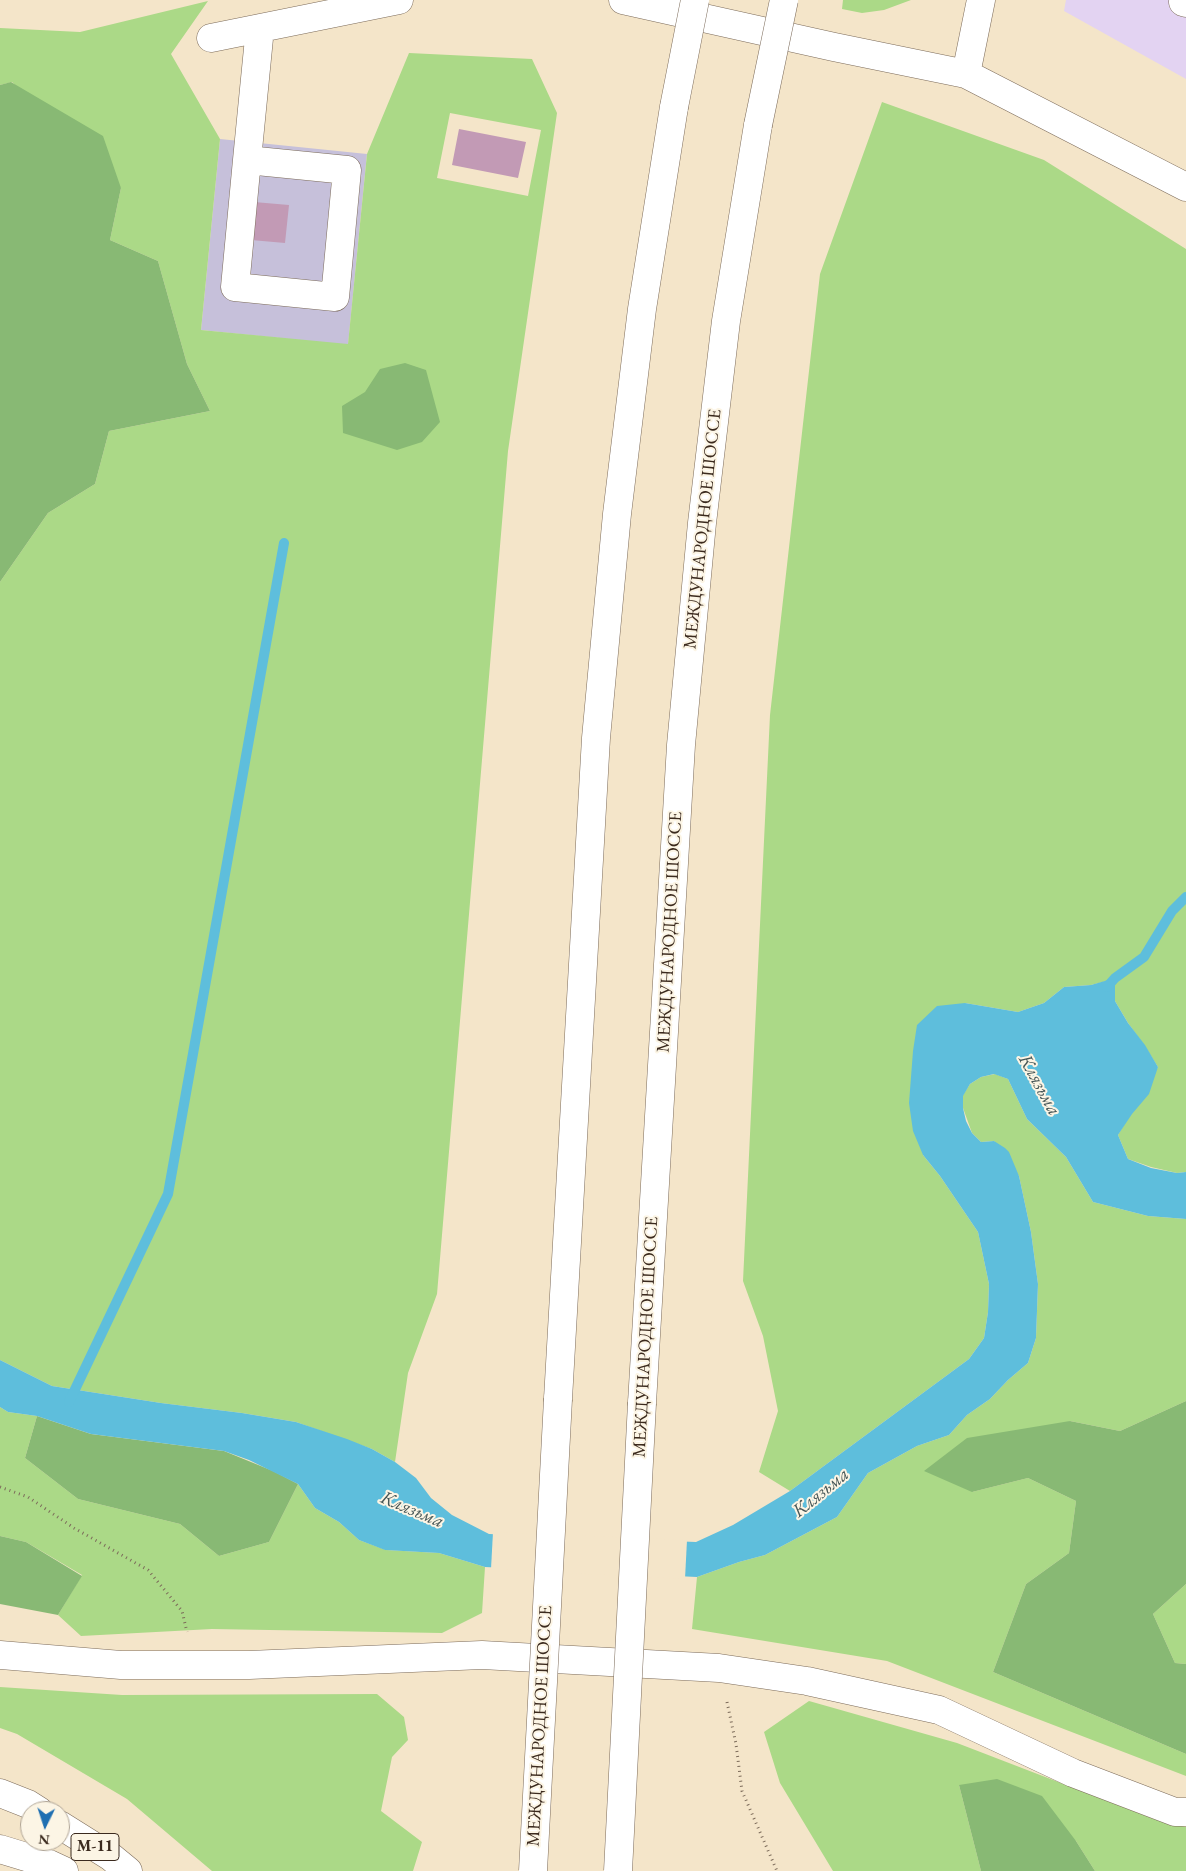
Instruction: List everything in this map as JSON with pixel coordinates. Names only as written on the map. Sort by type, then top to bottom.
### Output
[{"type":"main road","points":[[211,38],[399,0]]},
{"type":"main road","points":[[623,0],[815,43],[966,74],[1186,187]]},
{"type":"main road","name":"МЕЖДУНАРОДНОЕ ШОССЕ","points":[[533,1871],[596,738],[617,514],[642,309],[674,107],[695,0]]},
{"type":"main road","name":"МЕЖДУНАРОДНОЕ ШОССЕ","points":[[618,1871],[642,1403],[680,745],[702,523],[725,330],[758,125],[784,0]]},
{"type":"main road","points":[[966,74],[981,0]]},
{"type":"main road","points":[[247,160],[347,170],[335,297],[235,287],[247,160],[260,28]]},
{"type":"main road","points":[[0,1655],[122,1665],[249,1665],[482,1655],[719,1668],[807,1681],[940,1710],[1073,1773],[1175,1812],[1186,1812]]},
{"type":"main road","points":[[0,1793],[20,1801]]},
{"type":"main road","name":"М-11","points":[[70,1831],[111,1857],[128,1871]]},
{"type":"main road","name":"М-11","points":[[0,1848],[49,1864],[64,1871]]},
{"type":"path","points":[[0,1487],[28,1497],[74,1528],[148,1570],[182,1611],[194,1665]]},
{"type":"path","points":[[719,1668],[736,1744],[742,1791],[778,1871]]},
{"type":"shaded area","points":[[1066,0],[1186,0],[1186,79],[1064,11]]},
{"type":"shaded area","points":[[220,139],[367,154],[348,345],[201,330]]},
{"type":"green space","points":[[843,0],[911,0],[884,10],[862,13],[842,9]]},
{"type":"green space","points":[[208,1],[171,54],[220,139],[201,330],[348,344],[367,154],[409,53],[532,59],[557,113],[508,451],[437,1294],[408,1373],[395,1462],[372,1449],[296,1422],[52,1386],[0,1360],[0,582],[48,513],[95,484],[109,431],[210,411],[187,364],[158,261],[110,240],[121,188],[12,82],[0,85],[0,28],[80,32]],"holes":[[[450,113],[541,130],[528,196],[437,178]]]},
{"type":"green space","points":[[11,82],[103,136],[121,188],[110,240],[158,261],[187,364],[210,411],[109,431],[95,484],[48,513],[0,582],[0,85]]},
{"type":"green space","points":[[882,102],[1044,160],[1186,249],[1186,1172],[1177,1173],[1128,1159],[1118,1135],[1158,1067],[1115,1001],[1115,979],[1091,985],[1064,987],[1044,1003],[1018,1012],[965,1003],[923,1155],[940,1176],[978,1232],[989,1284],[988,1312],[984,1338],[969,1359],[790,1491],[759,1472],[778,1411],[763,1336],[743,1281],[770,715],[820,274]]},
{"type":"green space","points":[[405,363],[426,370],[440,422],[422,442],[397,450],[343,433],[342,406],[365,392],[380,369]]},
{"type":"green space","points":[[995,1074],[1008,1079],[1027,1119],[1066,1157],[1093,1202],[1148,1216],[1186,1219],[1186,1401],[1120,1431],[1070,1421],[972,1492],[1028,1478],[1076,1501],[1069,1553],[1026,1584],[993,1672],[1186,1754],[1186,1776],[887,1661],[692,1629],[697,1577],[765,1555],[837,1517],[868,1473],[917,1446],[949,1435],[967,1415],[990,1399],[1028,1363],[1036,1338],[1038,1284],[1031,1232],[1019,1176],[994,1141],[981,1142],[972,1133],[963,1108],[963,1095],[970,1084],[981,1077]]},
{"type":"green space","points":[[1186,1401],[1186,1584],[1153,1614],[1175,1663],[1186,1664],[1186,1754],[993,1672],[1026,1584],[1069,1553],[1076,1501],[1028,1478],[972,1492],[924,1471],[967,1438],[1070,1421],[1120,1431]]},
{"type":"green space","points":[[0,1407],[8,1412],[37,1416],[25,1458],[78,1499],[180,1524],[219,1556],[269,1542],[298,1484],[315,1508],[339,1522],[359,1540],[386,1550],[439,1553],[485,1567],[482,1613],[442,1633],[212,1629],[81,1636],[58,1615],[82,1575],[26,1542],[0,1536]]},
{"type":"green space","points":[[37,1416],[91,1434],[224,1451],[273,1471],[298,1484],[269,1542],[219,1556],[180,1524],[78,1499],[25,1458]]},
{"type":"green space","points":[[0,1536],[26,1542],[82,1576],[58,1615],[0,1604]]},
{"type":"green space","points":[[1186,1584],[1186,1664],[1175,1663],[1153,1614]]},
{"type":"green space","points":[[0,1687],[122,1695],[377,1694],[404,1717],[408,1740],[392,1757],[381,1811],[422,1842],[413,1871],[212,1871],[127,1799],[17,1734],[0,1728]]},
{"type":"green space","points":[[809,1701],[957,1743],[1157,1820],[1186,1827],[1186,1871],[1095,1871],[1076,1841],[959,1785],[981,1871],[833,1871],[780,1783],[764,1732]]},
{"type":"green space","points":[[997,1779],[1042,1796],[1076,1841],[1095,1871],[981,1871],[959,1785]]},
{"type":"water","name":"Клязьма","points":[[1115,978],[1115,1001],[1158,1067],[1149,1094],[1118,1135],[1128,1159],[1151,1168],[1177,1173],[1186,1172],[1186,1219],[1148,1216],[1093,1202],[1066,1157],[1027,1119],[1008,1079],[994,1074],[981,1077],[970,1084],[963,1096],[966,1121],[972,1133],[981,1142],[994,1141],[1009,1152],[1019,1176],[1031,1232],[1038,1284],[1036,1338],[1028,1363],[990,1399],[967,1415],[949,1435],[917,1446],[868,1473],[837,1517],[765,1555],[697,1577],[485,1567],[439,1553],[385,1550],[359,1540],[339,1522],[315,1508],[298,1484],[249,1460],[224,1451],[91,1434],[37,1416],[8,1412],[0,1407],[0,1360],[52,1386],[296,1422],[347,1439],[372,1449],[395,1462],[416,1478],[431,1498],[452,1515],[489,1534],[696,1542],[733,1525],[790,1491],[969,1359],[984,1338],[988,1312],[989,1284],[978,1232],[940,1176],[923,1155],[913,1131],[909,1103],[917,1025],[937,1006],[965,1003],[1018,1012],[1044,1003],[1064,987],[1091,985]]},
{"type":"pier","points":[[493,1532],[687,1540],[685,1579],[491,1569]]},
{"type":"building","points":[[459,129],[526,142],[518,178],[452,165]]},
{"type":"building","points":[[254,202],[289,205],[285,243],[251,240]]},
{"type":"waterway","points":[[69,1402],[168,1194],[284,543]]},
{"type":"waterway","points":[[1107,987],[1115,978],[1144,957],[1172,911],[1186,897]]}]
